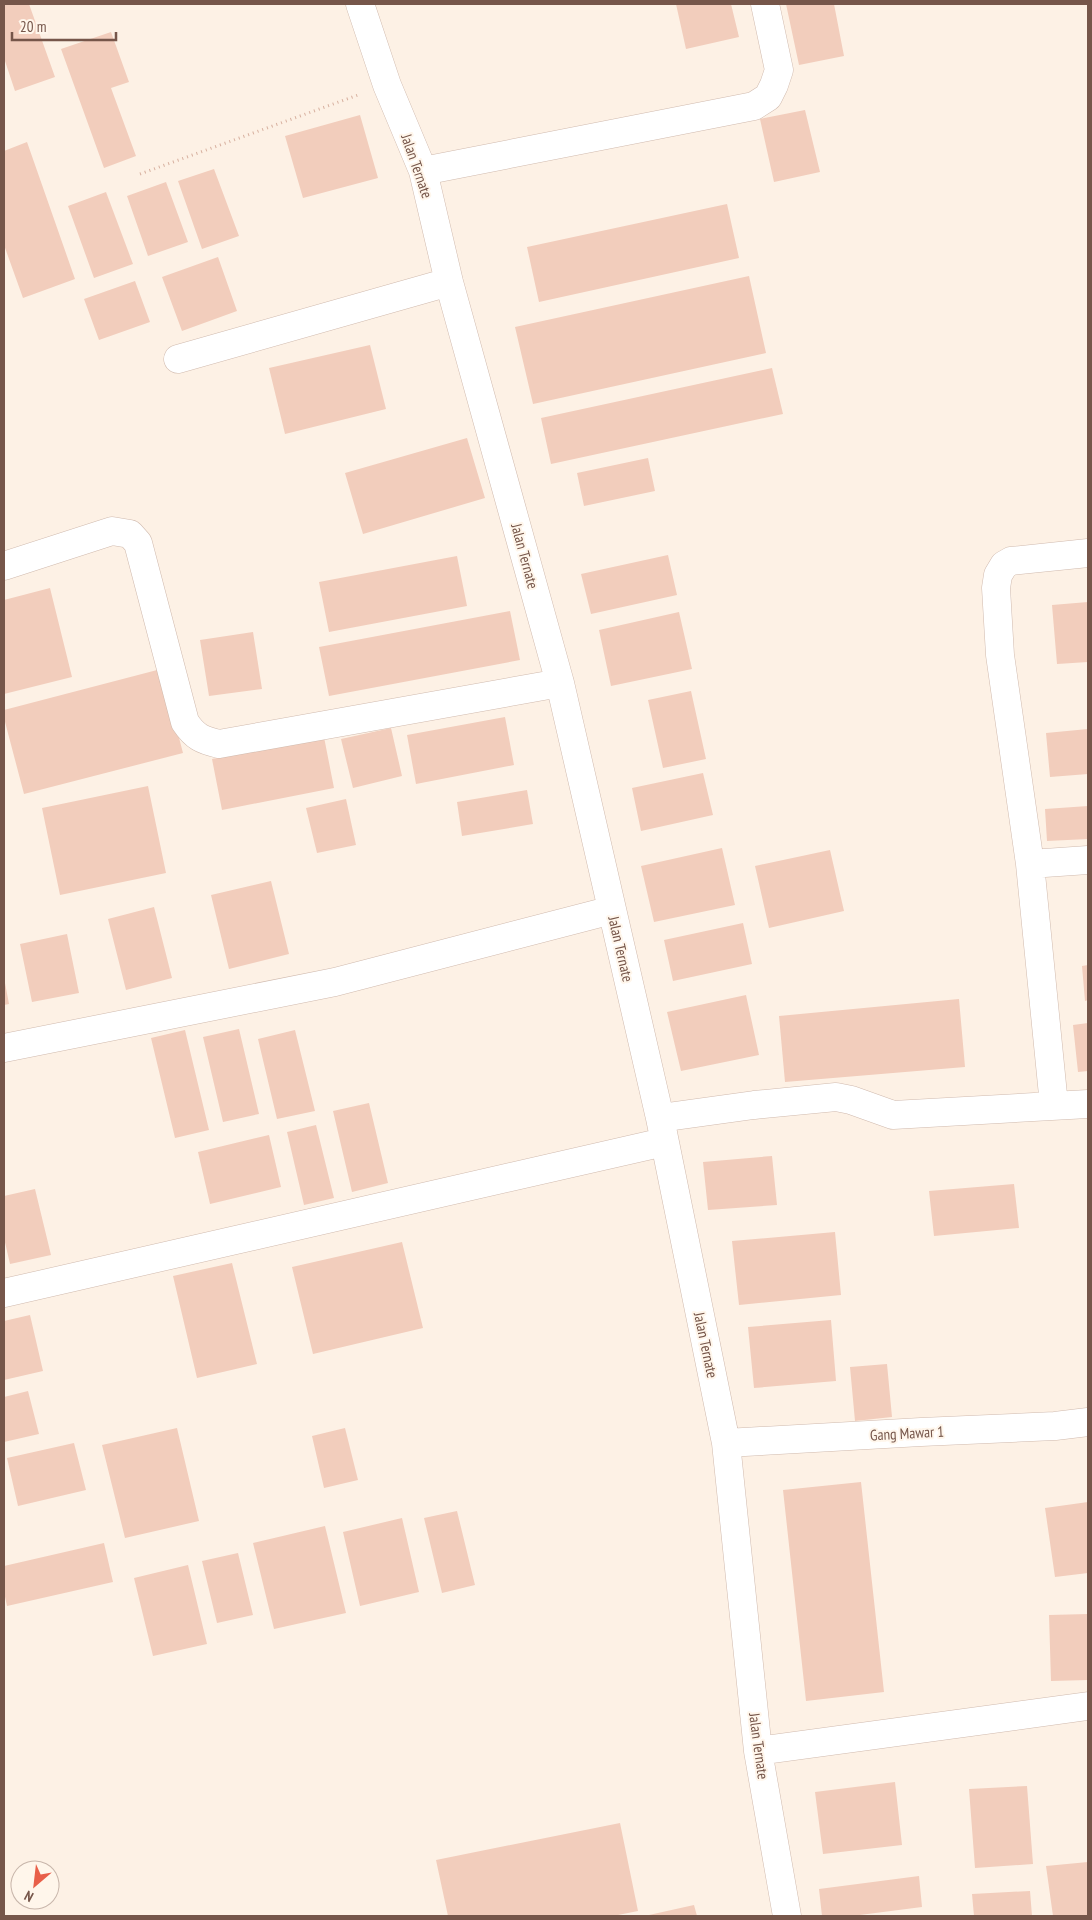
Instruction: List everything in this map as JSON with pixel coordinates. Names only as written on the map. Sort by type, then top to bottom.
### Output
[{"type":"street","name":"Jalan Ternate","points":[[360,4],[387,85],[422,171],[449,282],[560,683],[662,1130],[726,1443],[758,1751],[786,1916]]},
{"type":"street","points":[[422,171],[754,106],[768,97],[779,70],[764,4]]},
{"type":"street","points":[[178,358],[449,282]]},
{"type":"street","points":[[4,566],[112,531],[130,534],[138,543],[185,722],[190,730],[202,740],[219,744],[560,683]]},
{"type":"street","points":[[1054,1105],[1030,864],[1000,655],[996,588],[998,575],[1004,565],[1011,561],[1088,553]]},
{"type":"street","points":[[1030,864],[1088,860]]},
{"type":"street","points":[[4,1048],[335,982],[612,910]]},
{"type":"street","points":[[4,1293],[662,1130],[754,1105],[836,1097],[893,1114],[1088,1104]]},
{"type":"street","name":"Gang Mawar 1","points":[[726,1443],[1056,1426],[1088,1422]]},
{"type":"street","points":[[758,1751],[1088,1706]]},
{"type":"path","points":[[140,174],[387,85]]},
{"type":"building","points":[[4,4],[29,4],[55,77],[15,91],[4,58]]},
{"type":"building","points":[[676,4],[731,4],[739,37],[686,49]]},
{"type":"building","points":[[786,4],[834,4],[844,56],[799,65]]},
{"type":"building","points":[[111,32],[129,82],[111,88],[136,156],[104,168],[61,49]]},
{"type":"building","points":[[805,110],[820,172],[774,182],[760,119]]},
{"type":"building","points":[[360,115],[378,178],[303,198],[285,136]]},
{"type":"building","points":[[27,142],[75,279],[23,298],[4,245],[4,151]]},
{"type":"building","points":[[214,169],[239,236],[202,249],[178,181]]},
{"type":"building","points":[[166,182],[188,242],[148,256],[127,196]]},
{"type":"building","points":[[106,192],[133,264],[94,278],[68,206]]},
{"type":"building","points":[[727,204],[739,258],[539,302],[527,247]]},
{"type":"building","points":[[218,257],[237,311],[182,331],[162,277]]},
{"type":"building","points":[[749,276],[766,353],[533,404],[515,327]]},
{"type":"building","points":[[135,281],[150,322],[99,340],[84,299]]},
{"type":"building","points":[[370,345],[386,409],[285,434],[269,368]]},
{"type":"building","points":[[772,368],[783,414],[551,464],[541,418]]},
{"type":"building","points":[[467,438],[485,498],[363,534],[345,473]]},
{"type":"building","points":[[648,458],[655,491],[584,506],[577,473]]},
{"type":"building","points":[[668,555],[677,595],[591,614],[581,574]]},
{"type":"building","points":[[457,556],[467,606],[329,632],[319,582]]},
{"type":"building","points":[[50,588],[72,677],[4,694],[4,600]]},
{"type":"building","points":[[1088,602],[1088,662],[1057,664],[1052,605]]},
{"type":"building","points":[[510,611],[520,660],[329,696],[319,647]]},
{"type":"building","points":[[679,612],[692,669],[611,686],[599,630]]},
{"type":"building","points":[[253,632],[262,689],[209,696],[200,640]]},
{"type":"building","points":[[161,669],[183,753],[24,794],[4,718],[4,710]]},
{"type":"building","points":[[691,691],[706,759],[663,768],[648,700]]},
{"type":"building","points":[[505,717],[514,765],[416,784],[407,735]]},
{"type":"building","points":[[391,728],[402,776],[353,788],[341,739]]},
{"type":"building","points":[[1088,729],[1088,774],[1050,777],[1046,733]]},
{"type":"building","points":[[324,737],[334,788],[222,810],[212,759]]},
{"type":"building","points":[[703,773],[713,815],[641,831],[632,788]]},
{"type":"building","points":[[148,786],[166,873],[60,895],[42,808]]},
{"type":"building","points":[[527,790],[533,824],[462,836],[457,802]]},
{"type":"building","points":[[346,799],[356,845],[317,853],[306,808]]},
{"type":"building","points":[[1088,806],[1088,839],[1047,841],[1045,809]]},
{"type":"building","points":[[722,848],[735,905],[654,922],[641,866]]},
{"type":"building","points":[[830,850],[844,911],[769,928],[755,866]]},
{"type":"building","points":[[271,881],[289,954],[229,969],[211,895]]},
{"type":"building","points":[[154,907],[172,978],[126,990],[108,919]]},
{"type":"building","points":[[743,923],[752,964],[673,981],[664,940]]},
{"type":"building","points":[[67,934],[79,993],[32,1002],[20,944]]},
{"type":"building","points":[[1088,965],[1088,1000],[1085,1001],[1082,966]]},
{"type":"building","points":[[4,984],[9,1004],[4,1005]]},
{"type":"building","points":[[746,995],[759,1055],[681,1071],[667,1012]]},
{"type":"building","points":[[959,999],[965,1067],[785,1082],[779,1016]]},
{"type":"building","points":[[1088,1023],[1088,1071],[1078,1072],[1073,1025]]},
{"type":"building","points":[[239,1029],[259,1114],[223,1122],[203,1037]]},
{"type":"building","points":[[185,1030],[209,1130],[175,1138],[151,1038]]},
{"type":"building","points":[[295,1030],[315,1111],[277,1119],[258,1039]]},
{"type":"building","points":[[369,1103],[388,1183],[352,1192],[333,1111]]},
{"type":"building","points":[[316,1125],[334,1198],[304,1205],[287,1132]]},
{"type":"building","points":[[269,1135],[281,1187],[210,1204],[198,1152]]},
{"type":"building","points":[[772,1156],[777,1205],[708,1210],[703,1162]]},
{"type":"building","points":[[1014,1184],[1019,1228],[934,1236],[929,1191]]},
{"type":"building","points":[[35,1189],[51,1255],[10,1264],[4,1238],[4,1196]]},
{"type":"building","points":[[835,1232],[841,1295],[739,1305],[732,1241]]},
{"type":"building","points":[[402,1242],[423,1328],[313,1354],[292,1267]]},
{"type":"building","points":[[232,1263],[257,1364],[197,1378],[173,1276]]},
{"type":"building","points":[[30,1315],[43,1371],[4,1380],[4,1321]]},
{"type":"building","points":[[831,1320],[836,1381],[754,1388],[748,1327]]},
{"type":"building","points":[[887,1364],[892,1417],[855,1421],[850,1367]]},
{"type":"building","points":[[28,1391],[39,1434],[4,1442],[4,1397]]},
{"type":"building","points":[[177,1428],[199,1521],[125,1538],[102,1445]]},
{"type":"building","points":[[345,1428],[358,1480],[324,1488],[312,1436]]},
{"type":"building","points":[[74,1443],[86,1490],[18,1506],[7,1458]]},
{"type":"building","points":[[861,1482],[884,1692],[806,1701],[783,1490]]},
{"type":"building","points":[[1088,1502],[1088,1573],[1055,1577],[1045,1508]]},
{"type":"building","points":[[457,1511],[475,1585],[442,1593],[424,1518]]},
{"type":"building","points":[[402,1518],[419,1592],[360,1606],[343,1532]]},
{"type":"building","points":[[325,1526],[346,1613],[274,1629],[253,1543]]},
{"type":"building","points":[[104,1543],[113,1582],[7,1606],[4,1592],[4,1566]]},
{"type":"building","points":[[238,1553],[253,1615],[217,1623],[202,1561]]},
{"type":"building","points":[[188,1565],[207,1644],[153,1656],[134,1578]]},
{"type":"building","points":[[1088,1614],[1088,1680],[1051,1681],[1049,1615]]},
{"type":"building","points":[[895,1782],[902,1845],[823,1854],[815,1792]]},
{"type":"building","points":[[1027,1786],[1033,1864],[975,1868],[969,1789]]},
{"type":"building","points":[[620,1823],[638,1911],[613,1916],[448,1916],[436,1860]]},
{"type":"building","points":[[1088,1862],[1088,1916],[1053,1916],[1046,1866]]},
{"type":"building","points":[[919,1876],[922,1907],[852,1916],[822,1916],[819,1889]]},
{"type":"building","points":[[1030,1891],[1032,1916],[974,1916],[972,1894]]},
{"type":"building","points":[[694,1905],[697,1916],[649,1916],[649,1915]]}]
